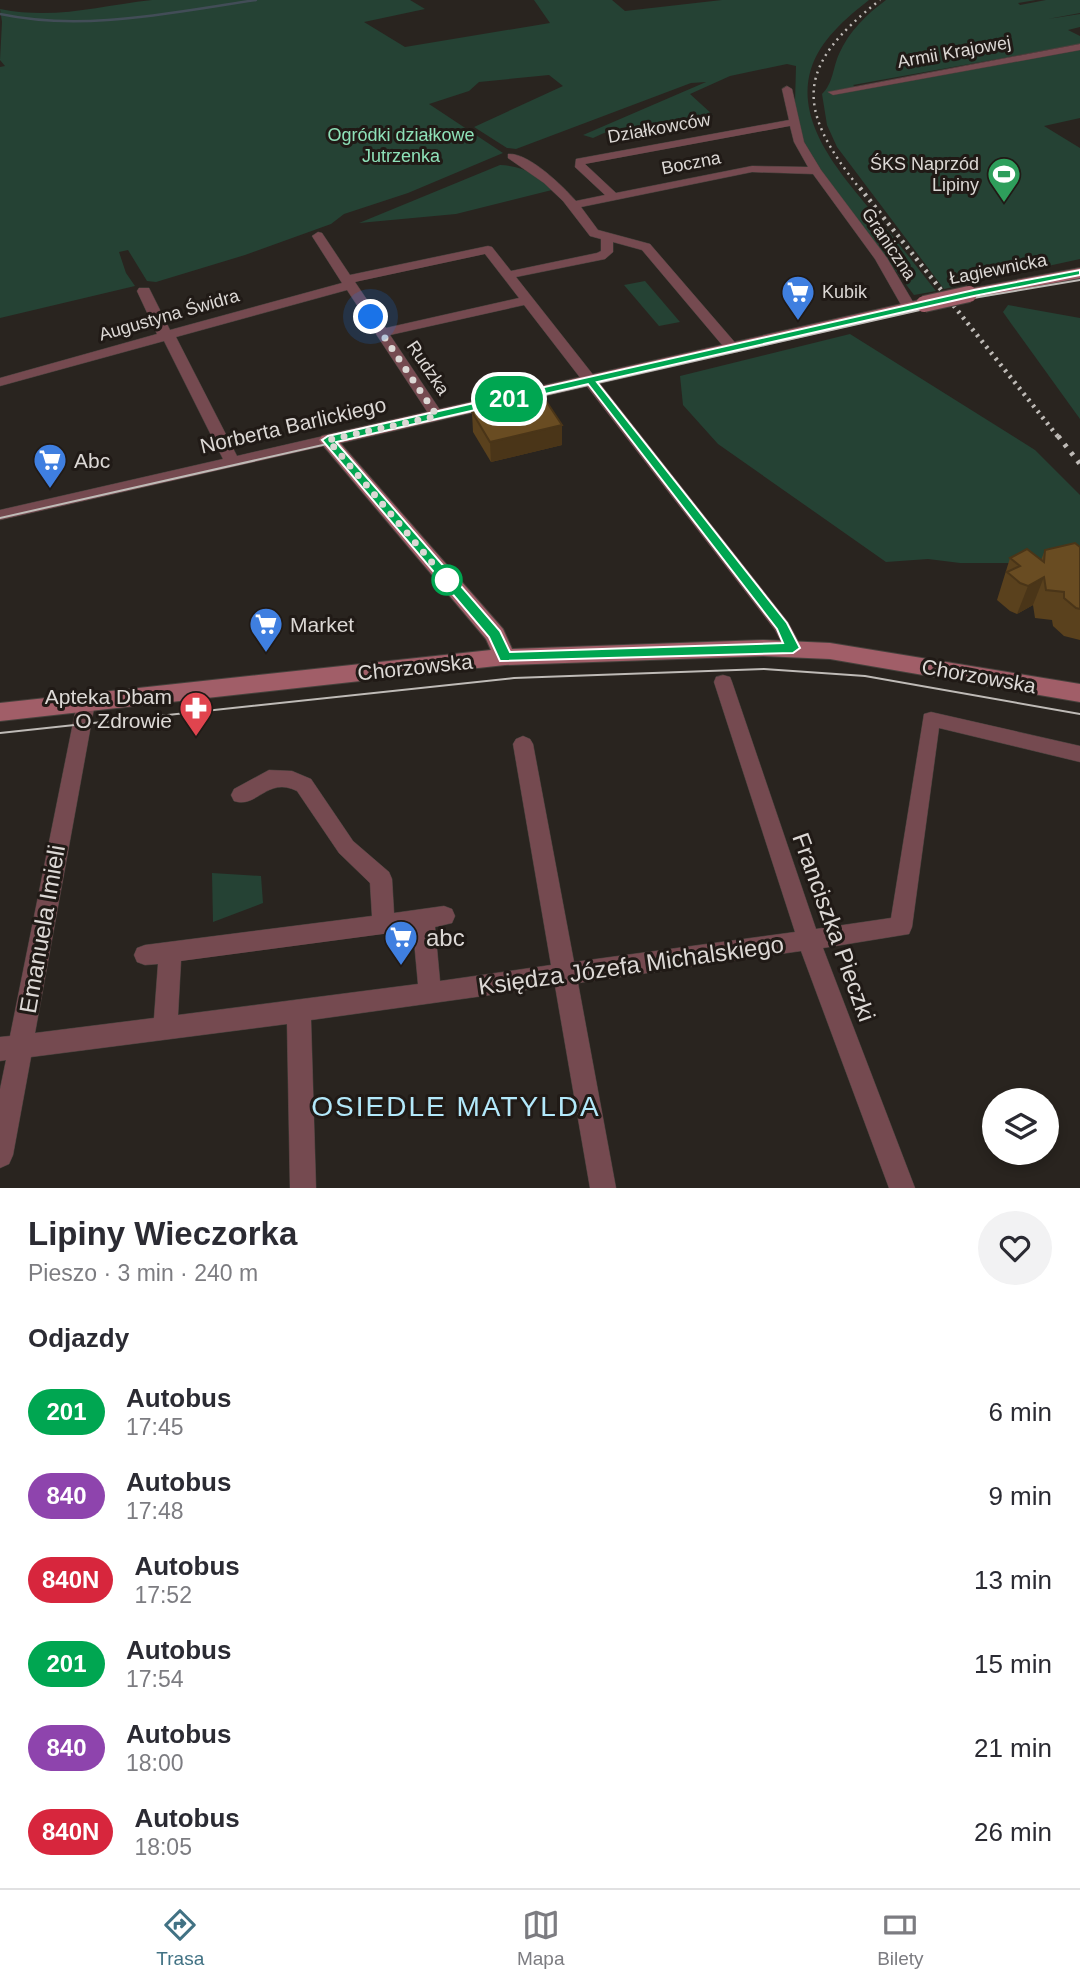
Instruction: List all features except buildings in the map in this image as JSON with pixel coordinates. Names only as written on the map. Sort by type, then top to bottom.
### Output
[{"type":"street","name":"Armii Krajowej","points":[[834,92],[1080,47]]},
{"type":"street","name":"Graniczna","points":[[787,89],[799,142],[816,171],[917,306]]},
{"type":"street","name":"Działkowców","points":[[613,197],[579,164],[580,161],[793,122]]},
{"type":"street","points":[[512,156],[541,172],[575,205],[594,233],[646,247],[733,349]]},
{"type":"street","name":"Boczna","points":[[575,205],[752,169],[816,171]]},
{"type":"street","name":"Rudzka","points":[[318,236],[437,416]]},
{"type":"street","points":[[607,238],[607,252],[601,256],[508,275],[782,627],[793,648]]},
{"type":"street","name":"Augustyna Świdra","points":[[0,382],[169,336],[347,283],[488,250],[508,275]]},
{"type":"street","name":"Łagiewnicka","points":[[917,306],[1080,273]]},
{"type":"street","points":[[144,291],[162,331],[169,336],[232,462]]},
{"type":"street","points":[[382,333],[527,300]]},
{"type":"street","name":"Norberta Barlickiego","points":[[0,515],[917,306]]},
{"type":"street","points":[[328,440],[495,635],[505,657]]},
{"type":"street","name":"Chorzowska","points":[[0,712],[505,657],[793,648],[839,652],[1080,693]]},
{"type":"street","name":"Franciszka Pieczki","points":[[723,682],[809,941],[902,1188]]},
{"type":"street","name":"Emanuela Imieli","points":[[0,1155],[10,1047],[85,703]]},
{"type":"street","name":"Księdza Józefa Michalskiego","points":[[10,1047],[299,1011],[901,927],[931,719],[1080,754]]},
{"type":"street","points":[[523,744],[603,1188]]},
{"type":"street","points":[[241,795],[269,778],[292,779],[304,785],[346,847],[381,879],[383,923]]},
{"type":"street","points":[[145,955],[433,917],[430,993]]},
{"type":"street","points":[[165,1028],[170,952]]},
{"type":"street","points":[[299,1011],[303,1188]]},
{"type":"green space","name":"Ogródki działkowe Jutrzenka","points":[[152,0],[410,0],[425,9],[364,22],[405,47],[550,23],[534,0],[612,0],[625,11],[722,0],[869,0],[835,30],[815,58],[808,92],[810,114],[818,136],[844,178],[936,291],[914,295],[831,186],[801,137],[795,103],[796,66],[787,64],[730,76],[690,94],[713,115],[604,133],[593,138],[583,135],[706,82],[691,83],[516,149],[507,148],[474,127],[563,86],[549,75],[479,82],[469,91],[429,104],[503,153],[408,193],[344,214],[331,224],[245,255],[156,282],[147,281],[128,250],[119,252],[126,273],[135,286],[0,318],[0,67],[5,66],[0,60],[0,9],[58,13]]},
{"type":"green space","points":[[886,0],[1036,0],[1018,3],[1020,5],[1046,0],[1080,0],[1080,13],[1048,19],[1080,14],[1080,27],[1068,30],[1080,36],[1080,44],[853,85],[859,90],[1080,50],[1080,118],[1044,126],[1080,148],[1080,259],[944,289],[837,147],[827,125],[822,94],[839,54],[853,30]]},
{"type":"green space","points":[[500,165],[530,172],[556,189],[456,214],[359,223]]},
{"type":"green space","points":[[645,281],[680,322],[659,326],[624,285]]},
{"type":"green space","points":[[1008,305],[1080,318],[1080,419],[1003,312]]},
{"type":"green space","points":[[850,334],[1035,450],[1080,495],[1080,563],[960,563],[928,559],[886,562],[718,444],[683,405],[680,376]]},
{"type":"green space","points":[[212,873],[261,876],[263,903],[213,922]]},
{"type":"waterway","points":[[0,14],[32,19],[96,21],[256,0]]},
{"type":"tram line","points":[[0,518],[973,298],[1080,280]]},
{"type":"tram line","points":[[0,733],[514,678],[764,669],[865,676],[1080,714]]},
{"type":"railway","points":[[861,190],[824,135],[815,111],[814,89],[819,67],[832,46],[880,0]]},
{"type":"railway","points":[[860,188],[1059,438]]},
{"type":"railway","points":[[1058,436],[1080,464]]},
{"type":"bus line","name":"201","points":[[593,384],[782,627],[793,648],[505,657],[495,635],[328,440],[974,293],[1080,273]]},
{"type":"place","name":"ŚKS Naprzód Lipiny","points":[[1004,204]]},
{"type":"place","name":"Kubik","points":[[798,322]]},
{"type":"place","name":"Abc","points":[[50,490]]},
{"type":"place","name":"Market","points":[[266,654]]},
{"type":"place","name":"Apteka Dbam O Zdrowie","points":[[196,738]]},
{"type":"place","name":"abc","points":[[401,967]]},
{"type":"district","name":"OSIEDLE MATYLDA","points":[[456,1106]]},
{"type":"route","points":[[371,317],[437,416],[328,440],[447,580]]}]
